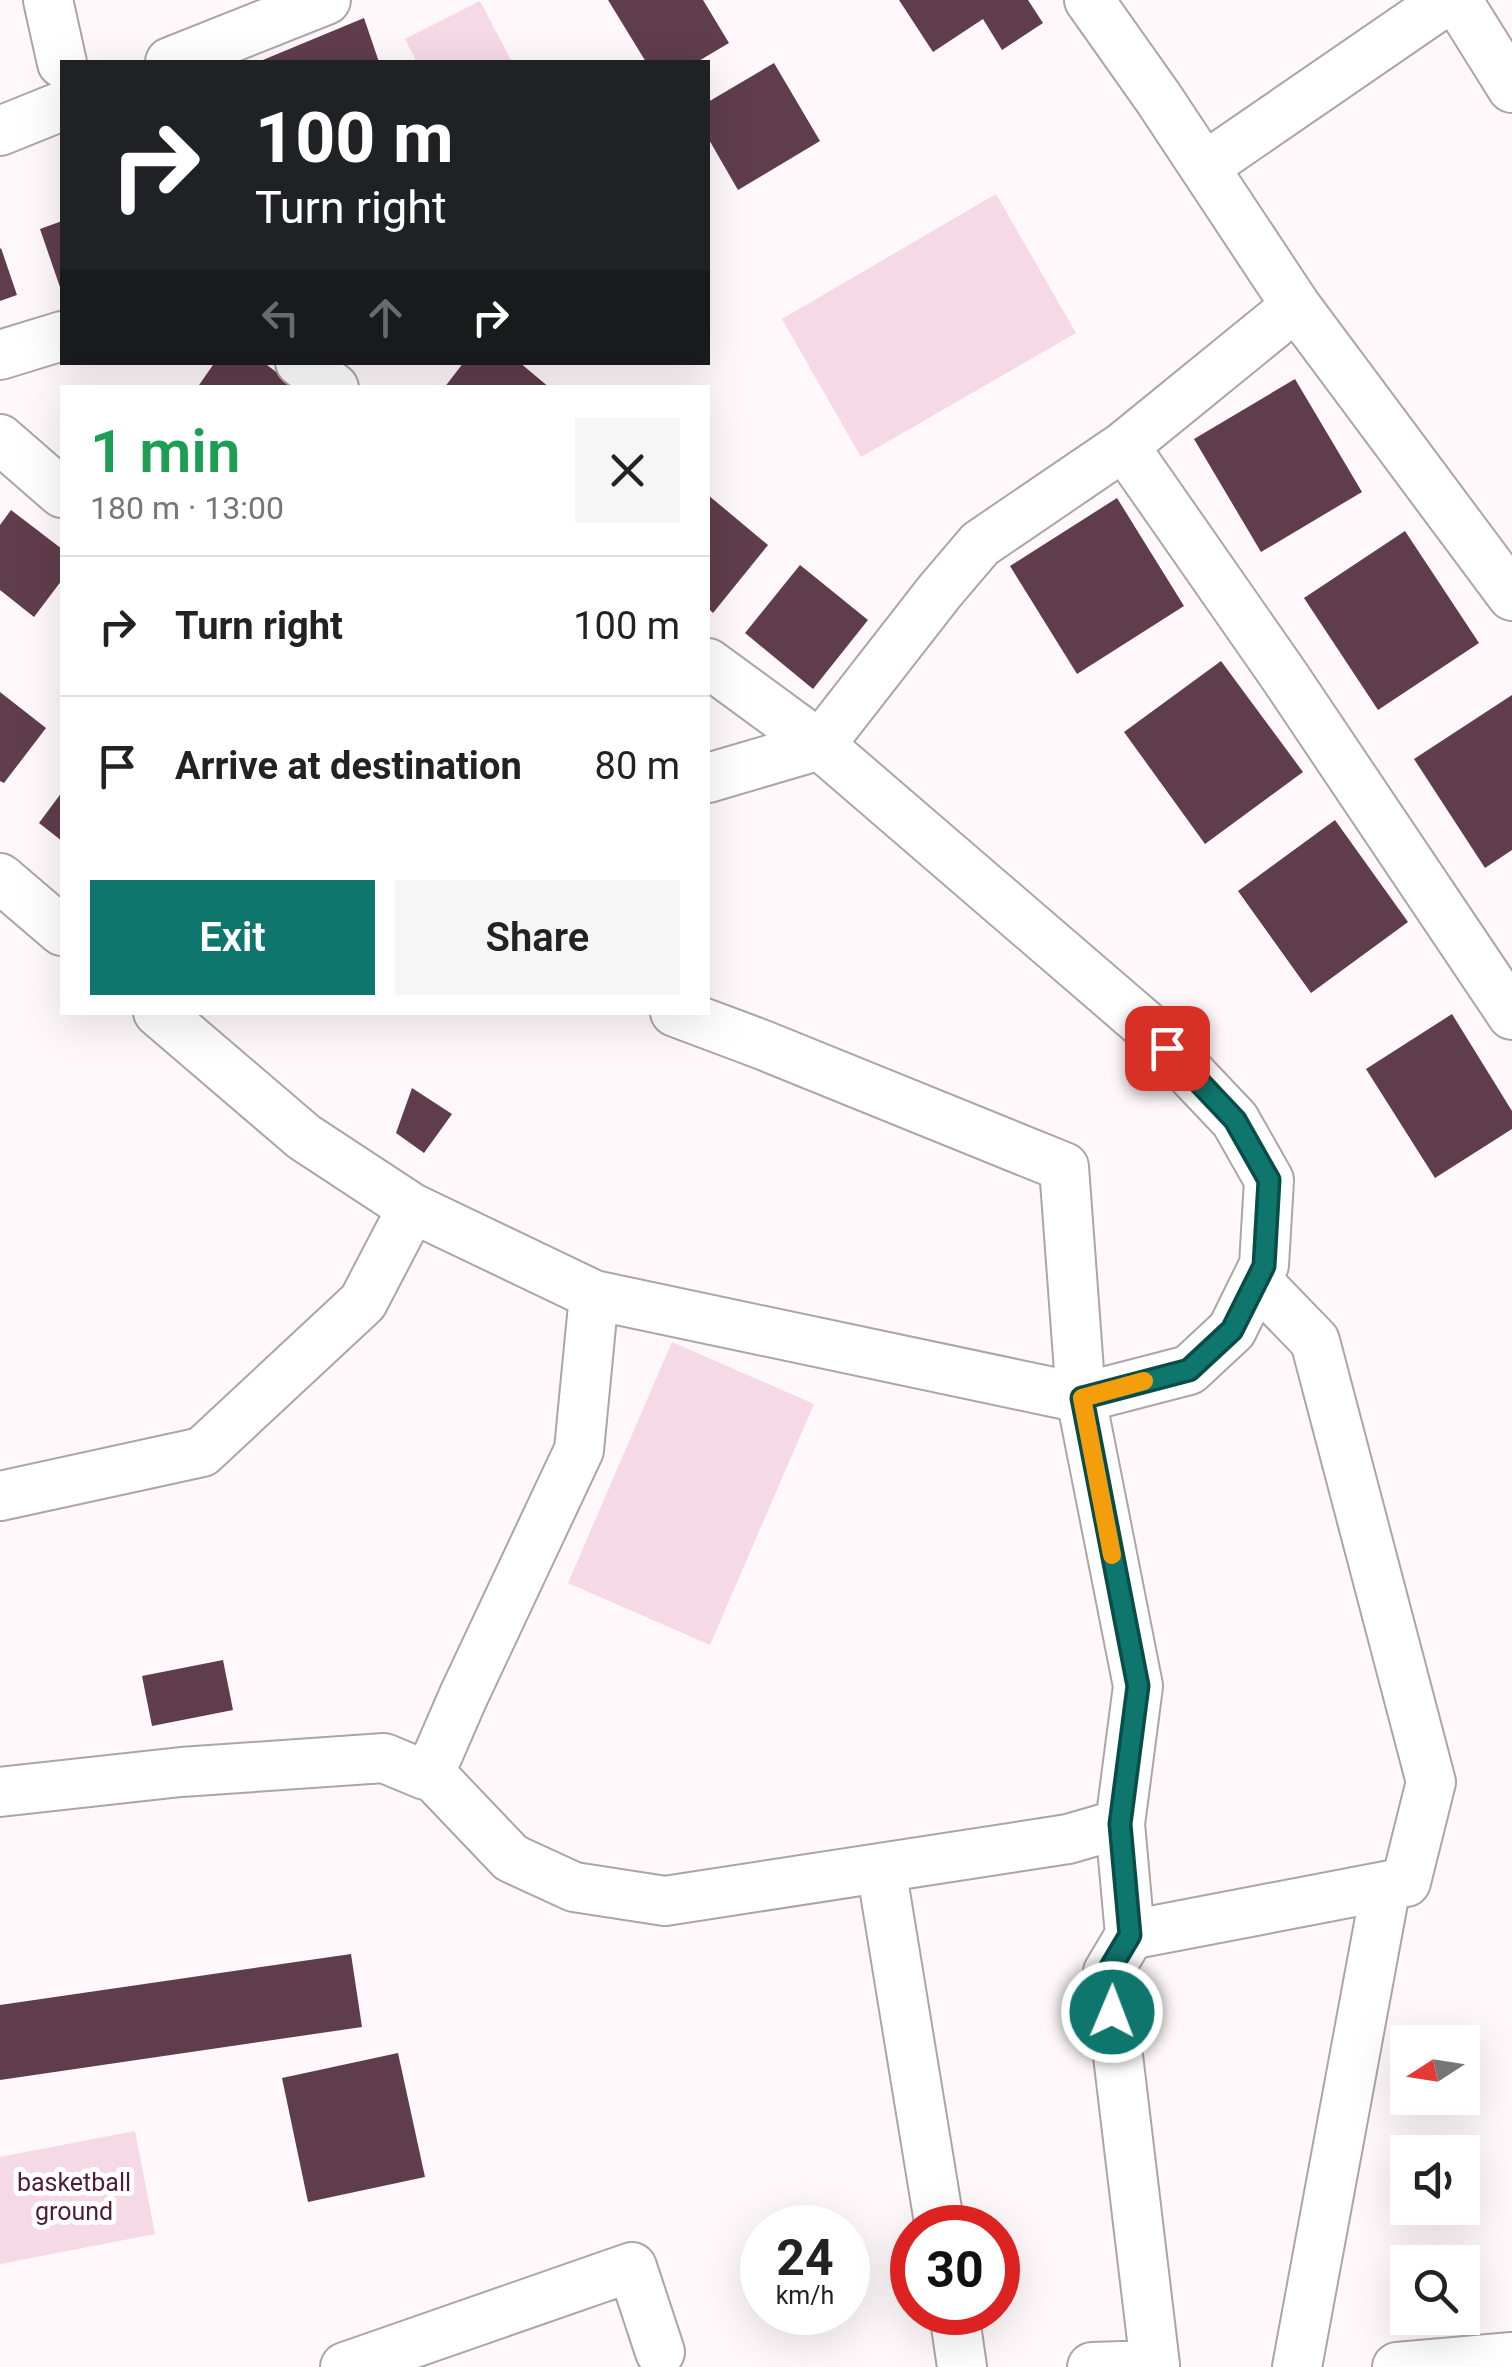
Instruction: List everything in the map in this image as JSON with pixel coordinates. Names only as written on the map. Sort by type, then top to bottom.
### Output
[{"type":"street","points":[[48,0],[62,60]]},
{"type":"street","points":[[175,60],[326,0]]},
{"type":"street","points":[[1089,0],[1296,306],[1512,596]]},
{"type":"street","points":[[1204,166],[1447,0]]},
{"type":"street","points":[[1457,0],[1512,88]]},
{"type":"street","points":[[0,131],[60,107]]},
{"type":"street","points":[[710,777],[820,745],[980,544],[1124,446],[1296,306]]},
{"type":"street","points":[[0,355],[60,337]]},
{"type":"street","points":[[304,365],[330,385]]},
{"type":"street","points":[[0,439],[60,491]]},
{"type":"street","points":[[1124,446],[1512,1015]]},
{"type":"street","points":[[162,1015],[304,1137],[412,1208],[594,1295],[1082,1398],[1189,1370],[1232,1330],[1264,1266],[1269,1180],[1235,1120],[1144,1024],[820,745],[710,663]]},
{"type":"street","points":[[0,878],[60,930]]},
{"type":"street","points":[[683,1015],[1064,1167],[1082,1398],[1138,1686],[1120,1824],[1130,1935],[1108,1972],[1165,2366],[1092,2367]]},
{"type":"street","points":[[0,1496],[202,1452],[363,1302],[412,1208]]},
{"type":"street","points":[[1130,1935],[1406,1882],[1432,1782],[1315,1341],[1257,1281]]},
{"type":"street","points":[[0,1792],[181,1772],[384,1758],[425,1775],[430,1773],[580,1450],[594,1295]]},
{"type":"street","points":[[430,1773],[511,1858],[574,1887],[665,1901],[1068,1840],[1120,1824]]},
{"type":"street","points":[[882,1868],[936,2205]]},
{"type":"street","points":[[1297,2367],[1386,1886]]},
{"type":"street","points":[[346,2367],[632,2268],[660,2352]]},
{"type":"street","points":[[957,2335],[962,2367]]},
{"type":"street","points":[[1397,2367],[1512,2357]]},
{"type":"green space","points":[[480,1],[511,60],[416,60],[405,39]]},
{"type":"green space","points":[[996,194],[1076,333],[861,457],[782,319]]},
{"type":"green space","points":[[672,1342],[814,1404],[710,1645],[568,1583]]},
{"type":"green space","name":"basketball ground","points":[[135,2131],[155,2234],[0,2264],[0,2157]]},
{"type":"building","points":[[608,0],[703,0],[729,43],[700,60],[645,60]]},
{"type":"building","points":[[899,0],[1028,0],[1043,23],[1002,50],[983,19],[933,52]]},
{"type":"building","points":[[364,18],[378,60],[263,60]]},
{"type":"building","points":[[774,63],[820,141],[738,190],[710,141],[710,101]]},
{"type":"building","points":[[60,222],[60,287],[40,229]]},
{"type":"building","points":[[0,249],[17,295],[0,301]]},
{"type":"building","points":[[213,365],[267,365],[292,384],[292,385],[199,385]]},
{"type":"building","points":[[462,365],[523,365],[546,385],[446,385]]},
{"type":"building","points":[[1295,379],[1362,492],[1261,552],[1194,439]]},
{"type":"building","points":[[710,497],[768,545],[713,613],[710,610]]},
{"type":"building","points":[[1117,498],[1184,606],[1077,674],[1010,566]]},
{"type":"building","points":[[11,510],[60,547],[60,583],[34,617],[0,590],[0,525]]},
{"type":"building","points":[[1405,531],[1479,643],[1378,710],[1304,598]]},
{"type":"building","points":[[800,565],[868,620],[813,689],[745,633]]},
{"type":"building","points":[[1221,661],[1303,772],[1205,844],[1124,732]]},
{"type":"building","points":[[0,692],[46,728],[4,783],[0,781]]},
{"type":"building","points":[[1512,695],[1512,850],[1485,868],[1414,759]]},
{"type":"building","points":[[60,795],[60,839],[39,823]]},
{"type":"building","points":[[1335,820],[1408,922],[1311,993],[1238,891]]},
{"type":"building","points":[[1452,1014],[1512,1111],[1512,1129],[1435,1178],[1366,1069]]},
{"type":"building","points":[[412,1088],[452,1114],[424,1153],[396,1133]]},
{"type":"building","points":[[223,1660],[233,1710],[152,1726],[142,1676]]},
{"type":"building","points":[[351,1954],[362,2027],[0,2080],[0,2005]]},
{"type":"building","points":[[398,2053],[425,2177],[308,2202],[282,2078]]},
{"type":"slow traffic","points":[[1112,1555],[1082,1398],[1144,1381]]},
{"type":"route","points":[[1112,2012],[1108,1972],[1130,1935],[1120,1824],[1138,1686],[1082,1398],[1189,1370],[1232,1330],[1264,1266],[1269,1180],[1235,1120],[1167,1048]]}]
